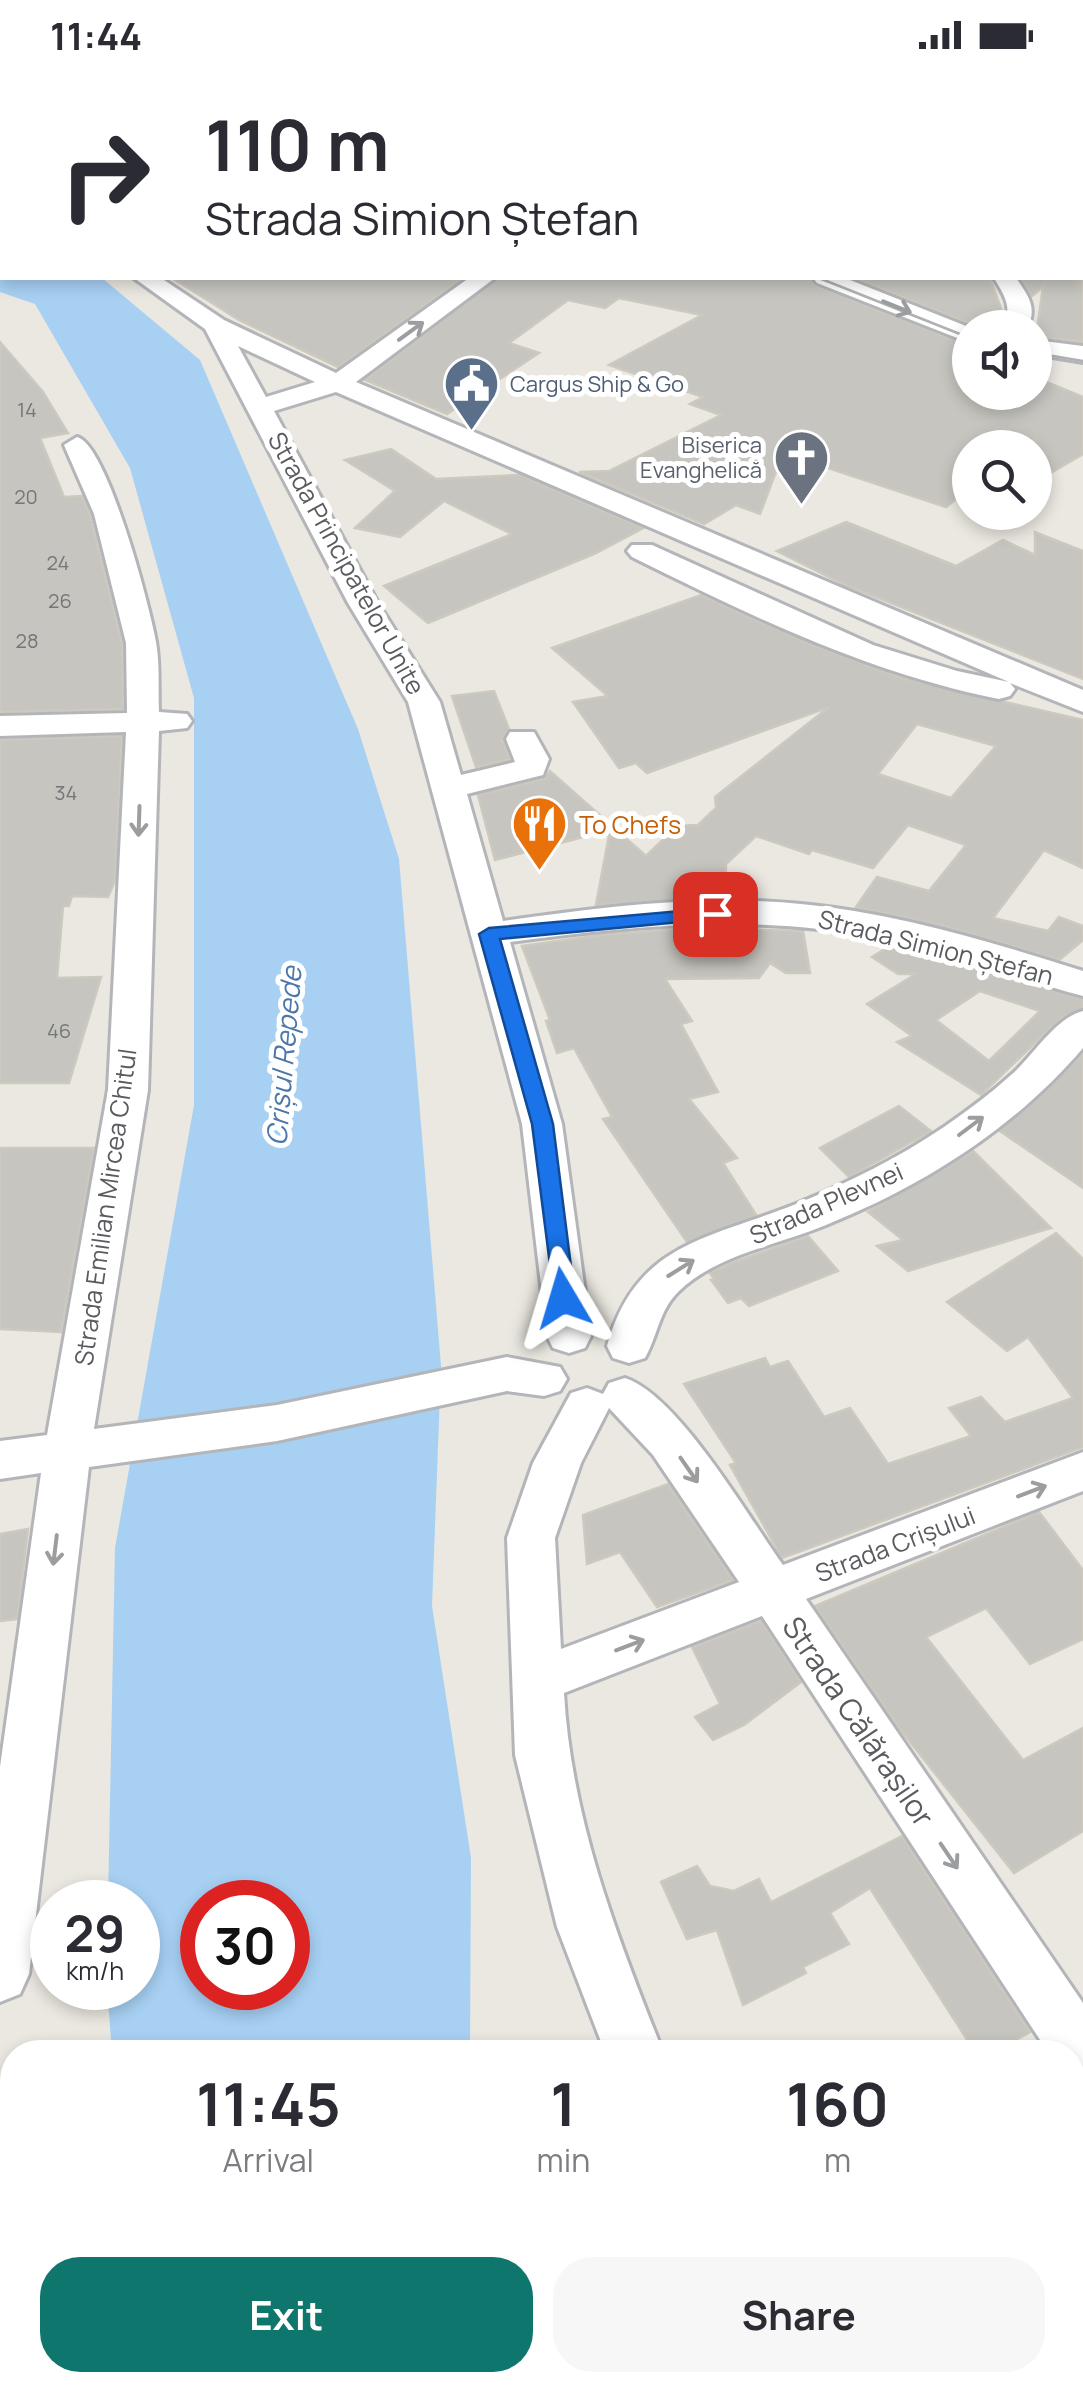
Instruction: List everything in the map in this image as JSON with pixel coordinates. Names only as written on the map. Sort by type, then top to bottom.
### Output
[{"type":"street","points":[[149,280],[216,326],[337,384],[677,532],[642,551],[812,629],[895,661],[988,687],[1077,695]]},
{"type":"street","points":[[261,407],[337,384],[481,280]]},
{"type":"street","points":[[830,280],[952,329]]},
{"type":"street","points":[[1007,280],[1020,310]]},
{"type":"street","name":"Strada Principatelor Unite","points":[[216,326],[364,603],[424,702],[542,1124],[570,1336]]},
{"type":"street","points":[[1052,349],[1083,354]]},
{"type":"street","points":[[1052,357],[1083,362]]},
{"type":"street","name":"Strada Emilian Mircea Chitul","points":[[0,1974],[92,1450],[160,722],[108,514],[77,445]]},
{"type":"street","points":[[0,726],[160,722]]},
{"type":"street","points":[[448,788],[531,768],[532,759],[522,740]]},
{"type":"street","name":"Strada Simion Ștefan","points":[[489,934],[686,914],[800,915],[945,944],[1083,984]]},
{"type":"street","name":"Strada Plevnei","points":[[614,1383],[642,1306],[679,1266],[838,1204],[929,1156],[1018,1089],[1056,1055],[1083,1023]]},
{"type":"street","points":[[0,1460],[277,1423],[526,1376],[570,1336],[601,1333],[614,1383],[557,1463],[531,1538],[541,1755],[585,1927],[629,2040]]},
{"type":"street","name":"Strada Călărașilor","points":[[526,1376],[560,1398],[614,1383],[670,1442],[1074,2040]]},
{"type":"street","name":"Strada Crișului","points":[[539,1680],[1083,1471]]},
{"type":"water","name":"Crișul Repede","points":[[0,280],[104,280],[200,360],[358,729],[399,859],[441,1366],[432,1606],[471,1858],[470,2040],[111,2040],[109,2010],[160,2010],[160,1880],[108,1880],[115,1548],[194,1105],[194,698],[130,468],[35,304],[0,292]]},
{"type":"building","points":[[175,280],[460,280],[338,367],[239,320]]},
{"type":"building","points":[[495,280],[811,280],[816,286],[952,339],[952,410],[1052,410],[1052,384],[1083,397],[1083,454],[1052,472],[1052,430],[952,430],[952,502],[946,507],[783,453],[760,514],[736,505],[704,524],[579,472],[609,471],[721,415],[690,404],[703,397],[609,365],[702,315],[619,298],[605,308],[568,300],[509,343],[539,353],[447,414],[365,380]]},
{"type":"building","points":[[859,280],[991,280],[1002,310],[952,310],[952,317]]},
{"type":"building","points":[[1021,280],[1083,280],[1083,342],[1052,338],[1052,310],[1040,310],[1043,287],[1032,296]]},
{"type":"building","points":[[0,342],[43,392],[68,433],[40,438],[64,497],[82,496],[90,515],[122,643],[123,709],[0,712]]},
{"type":"building","points":[[391,449],[436,479],[520,475],[643,528],[596,553],[428,623],[384,586],[512,534],[444,501],[400,537],[355,528],[395,491],[345,460]]},
{"type":"building","points":[[846,522],[956,566],[1003,540],[1035,555],[1035,532],[1083,551],[1083,679],[843,584],[777,551]]},
{"type":"building","points":[[701,595],[810,644],[902,678],[1083,720],[1083,868],[1044,850],[993,918],[1048,931],[1059,917],[1083,926],[1083,940],[1059,960],[944,926],[856,907],[877,877],[929,891],[966,845],[908,825],[873,868],[812,850],[809,854],[756,836],[726,864],[725,897],[596,905],[610,830],[495,860],[478,795],[544,779],[550,771],[646,856],[677,826],[698,825],[716,808],[715,797],[829,707],[647,773],[636,763],[619,768],[573,702],[608,696],[552,648]],"holes":[[[917,724],[996,746],[951,798],[878,774]]]},
{"type":"building","points":[[494,691],[509,729],[502,740],[510,759],[476,767],[452,696]]},
{"type":"building","points":[[122,736],[115,881],[108,897],[72,896],[69,906],[63,906],[57,978],[101,977],[69,1083],[0,1083],[0,740]]},
{"type":"building","points":[[693,928],[803,931],[810,973],[786,973],[770,963],[759,978],[665,979],[692,1021],[681,1024],[718,1092],[689,1099],[737,1158],[723,1163],[756,1215],[687,1242],[603,1119],[612,1117],[574,1048],[557,1053],[546,1021],[550,1020],[522,946]]},
{"type":"building","points":[[891,945],[1083,999],[1083,1008],[1061,1018],[981,1095],[897,1042],[912,1036],[867,1004],[916,974],[898,974],[872,957]],"holes":[[[980,991],[1040,1011],[989,1061],[936,1020]]]},
{"type":"building","points":[[1083,1054],[1083,1188],[1000,1131]]},
{"type":"building","points":[[899,1106],[931,1131],[849,1177],[820,1148]]},
{"type":"building","points":[[0,1148],[94,1148],[61,1332],[0,1329]]},
{"type":"building","points":[[973,1151],[1051,1228],[908,1271],[877,1246],[903,1240],[868,1212]]},
{"type":"building","points":[[1056,1233],[1083,1259],[1083,1447],[782,1558],[730,1465],[736,1463],[684,1384],[765,1358],[770,1367],[788,1361],[824,1417],[850,1408],[888,1464],[971,1436],[949,1408],[981,1397],[1005,1422],[1073,1398],[1028,1337],[1007,1351],[947,1302]]},
{"type":"building","points":[[808,1236],[838,1271],[749,1306],[741,1298],[728,1303],[711,1280],[714,1279],[710,1273],[732,1263]]},
{"type":"building","points":[[668,1484],[733,1580],[657,1607],[620,1552],[587,1564],[583,1515]]},
{"type":"building","points":[[1039,1512],[1083,1570],[1083,1639],[1030,1664],[986,1608],[926,1637],[1023,1760],[1083,1728],[1083,1831],[1014,1873],[899,1728],[815,1606]]},
{"type":"building","points":[[28,1529],[17,1619],[0,1621],[0,1534]]},
{"type":"building","points":[[761,1621],[801,1682],[744,1725],[713,1740],[695,1717],[720,1704],[692,1647]]},
{"type":"building","points":[[902,1836],[1030,2032],[1016,2040],[967,2040],[870,1888],[830,1913],[849,1944],[803,1967],[806,1973],[743,2005],[717,1930],[687,1939],[661,1882],[697,1866],[710,1886],[734,1891],[759,1879],[771,1902]]},
{"type":"tram line","points":[[824,280],[952,331]]},
{"type":"tram line","points":[[1052,356],[1083,361]]},
{"type":"place","name":"Cargus Ship & Go","points":[[471,433]]},
{"type":"place","name":"Biserica Evanghelică","points":[[801,507]]},
{"type":"place","name":"To Chefs","points":[[540,873]]},
{"type":"route","points":[[563,1298],[542,1124],[489,934],[715,914]]}]
